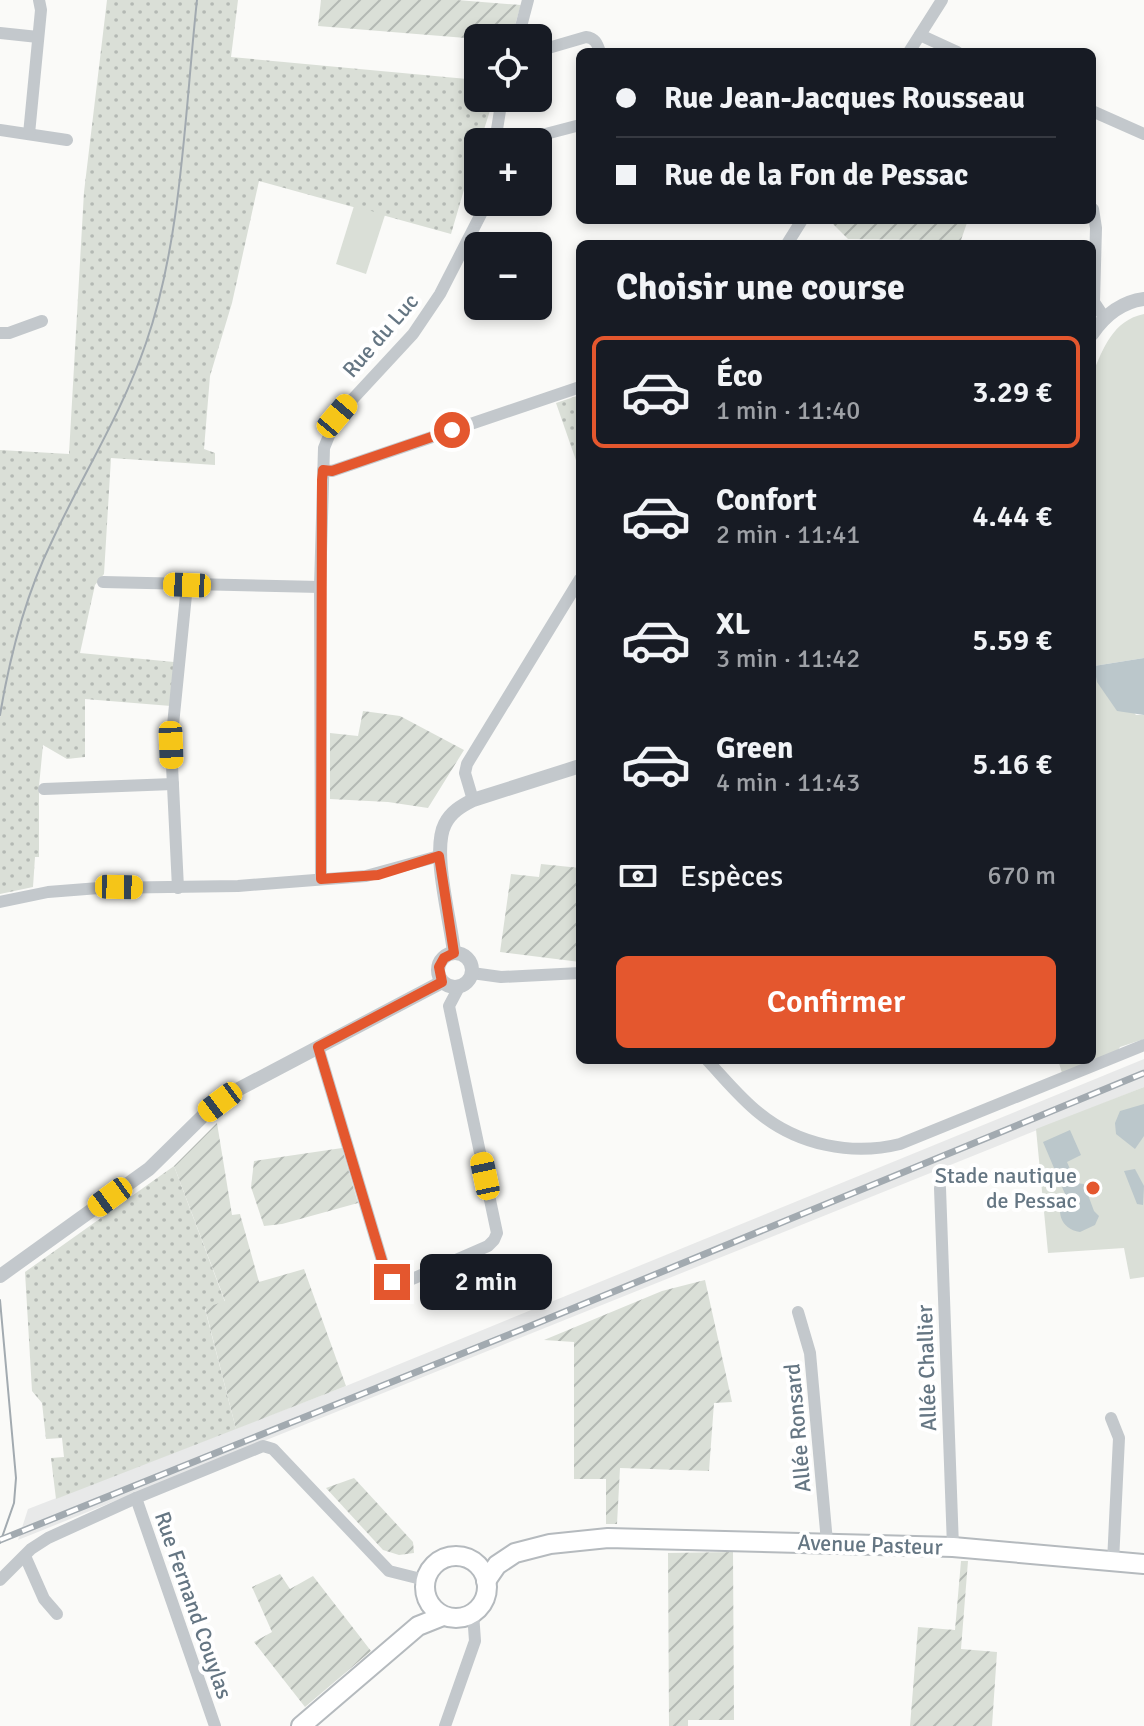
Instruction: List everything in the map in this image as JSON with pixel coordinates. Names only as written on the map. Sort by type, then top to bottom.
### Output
[{"type":"main road","name":"Avenue Pasteur","points":[[471,1561],[506,1548],[549,1538],[579,1534],[594,1538]]},
{"type":"main road","name":"Avenue Pasteur","points":[[486,1581],[497,1565],[515,1553],[594,1538],[953,1547],[1144,1564]]},
{"type":"main road","points":[[456,1556],[471,1561],[482,1571],[486,1581],[485,1597],[473,1613],[453,1618],[436,1610],[426,1596],[425,1580],[437,1563],[456,1556]]},
{"type":"main road","points":[[301,1726],[436,1610]]},
{"type":"street","points":[[29,134],[41,10],[39,0]]},
{"type":"street","points":[[522,24],[528,0]]},
{"type":"street","points":[[912,48],[942,0]]},
{"type":"street","points":[[0,33],[38,37]]},
{"type":"street","points":[[920,35],[948,48]]},
{"type":"street","points":[[552,47],[586,37],[597,43],[599,48]]},
{"type":"street","points":[[1096,113],[1144,134]]},
{"type":"street","points":[[552,132],[576,126]]},
{"type":"street","points":[[0,130],[67,140]]},
{"type":"street","name":"Rue du Luc","points":[[321,879],[320,587],[324,448],[337,416],[413,334],[440,294],[480,216]]},
{"type":"street","points":[[1096,328],[1104,317],[1132,301],[1144,299]]},
{"type":"street","points":[[1096,305],[1104,317]]},
{"type":"street","points":[[0,333],[9,333],[42,321]]},
{"type":"street","points":[[323,470],[332,471],[576,388]]},
{"type":"street","points":[[103,582],[320,587]]},
{"type":"street","points":[[178,888],[171,745],[187,585]]},
{"type":"street","points":[[473,800],[465,773],[467,764],[576,586]]},
{"type":"street","points":[[454,953],[439,856],[445,823],[457,809],[473,800],[576,767]]},
{"type":"street","points":[[44,789],[173,784]]},
{"type":"street","points":[[0,902],[48,892],[119,887],[178,888],[378,875],[439,856]]},
{"type":"street","points":[[454,953],[468,959],[472,973],[468,982],[459,987],[450,987],[442,982],[438,972],[441,962],[454,953]]},
{"type":"street","points":[[472,973],[501,977],[576,973]]},
{"type":"street","points":[[0,1276],[149,1169],[204,1115],[237,1090],[442,982]]},
{"type":"street","points":[[318,1047],[386,1274],[392,1282],[403,1283],[488,1246],[497,1233],[449,1006],[459,987]]},
{"type":"street","points":[[711,1064],[756,1111],[786,1131],[823,1144],[871,1149],[900,1144],[1144,1045]]},
{"type":"street","name":"Allée Challier","points":[[940,1188],[953,1547]]},
{"type":"street","name":"Allée Ronsard","points":[[798,1312],[810,1353],[827,1542]]},
{"type":"street","points":[[1111,1418],[1119,1438],[1113,1562]]},
{"type":"street","points":[[0,1580],[48,1538],[263,1446],[273,1449],[389,1571],[425,1580]]},
{"type":"street","name":"Rue Fernand Couylas","points":[[136,1498],[215,1726]]},
{"type":"street","points":[[25,1556],[44,1599],[57,1614]]},
{"type":"street","points":[[445,1726],[475,1641],[473,1613]]},
{"type":"shaded area","points":[[107,0],[238,0],[231,57],[464,79],[464,112],[490,112],[484,128],[464,128],[464,190],[451,234],[259,181],[232,303],[210,376],[204,449],[215,453],[215,465],[111,458],[104,574],[95,585],[80,653],[174,662],[171,706],[85,699],[85,757],[67,759],[43,745],[39,786],[39,857],[35,857],[33,887],[0,894],[0,450],[69,454],[84,192]]},
{"type":"shaded area","points":[[321,0],[457,0],[521,5],[515,24],[464,24],[464,38],[318,26]]},
{"type":"shaded area","points":[[354,206],[385,215],[366,274],[336,264]]},
{"type":"shaded area","points":[[833,224],[967,224],[961,240],[848,239]]},
{"type":"shaded area","points":[[1144,314],[1144,658],[1096,666],[1096,366],[1110,337],[1133,317]]},
{"type":"shaded area","points":[[576,396],[576,460],[556,403]]},
{"type":"shaded area","points":[[1144,658],[1144,715],[1117,711],[1097,682],[1096,666]]},
{"type":"shaded area","points":[[1096,668],[1136,715],[1144,715],[1144,1039],[1096,1059]]},
{"type":"shaded area","points":[[363,711],[400,716],[464,750],[428,808],[330,799],[330,733],[358,736]]},
{"type":"shaded area","points":[[541,864],[576,868],[576,962],[500,952],[511,874],[539,877]]},
{"type":"shaded area","points":[[1144,1059],[1144,1087],[18,1540],[28,1509],[346,1386]]},
{"type":"shaded area","points":[[1059,1064],[1084,1064],[1062,1073]]},
{"type":"shaded area","name":"Stade nautique de Pessac","points":[[1144,1087],[1144,1277],[1130,1279],[1124,1248],[1048,1253],[1036,1129]]},
{"type":"shaded area","points":[[1144,1104],[1144,1136],[1135,1149],[1116,1134],[1115,1123],[1120,1111]]},
{"type":"shaded area","points":[[217,1123],[232,1215],[240,1214],[259,1282],[304,1269],[346,1386],[236,1429],[205,1308],[225,1301],[174,1166]]},
{"type":"shaded area","points":[[1070,1130],[1081,1155],[1067,1162],[1076,1183],[1084,1184],[1094,1211],[1099,1216],[1095,1225],[1080,1232],[1068,1227],[1061,1218],[1060,1206],[1065,1194],[1043,1142]]},
{"type":"shaded area","points":[[342,1148],[358,1203],[264,1226],[251,1187],[254,1161]]},
{"type":"shaded area","points":[[174,1166],[225,1302],[205,1309],[236,1429],[56,1499],[51,1458],[64,1457],[62,1438],[46,1439],[42,1403],[32,1391],[25,1272]]},
{"type":"shaded area","points":[[1135,1169],[1144,1186],[1143,1205],[1137,1204],[1124,1171]]},
{"type":"shaded area","points":[[705,1280],[732,1402],[714,1403],[709,1471],[620,1468],[617,1524],[606,1524],[606,1479],[574,1479],[574,1342],[544,1340],[662,1291]]},
{"type":"shaded area","points":[[354,1478],[413,1542],[414,1553],[399,1555],[383,1550],[326,1488]]},
{"type":"shaded area","points":[[733,1552],[734,1720],[688,1720],[688,1726],[669,1726],[668,1553]]},
{"type":"shaded area","points":[[961,1561],[968,1561],[961,1649],[997,1652],[992,1726],[910,1726],[918,1627],[955,1630]]},
{"type":"shaded area","points":[[280,1574],[290,1589],[313,1576],[371,1651],[305,1707],[254,1642],[272,1632],[252,1587]]},
{"type":"tram line","points":[[0,715],[26,604],[42,562],[126,394],[158,303],[175,218],[197,0]]},
{"type":"tram line","points":[[0,1300],[16,1478],[14,1503],[0,1543]]},
{"type":"railway","points":[[0,1540],[1144,1073]]},
{"type":"place","name":"Stade nautique de Pessac","points":[[1093,1188]]},
{"type":"route","points":[[392,1282],[386,1274],[318,1047],[442,982],[438,972],[441,962],[454,953],[439,856],[418,860],[378,875],[321,879],[322,480],[323,470],[332,471],[452,430]]}]
